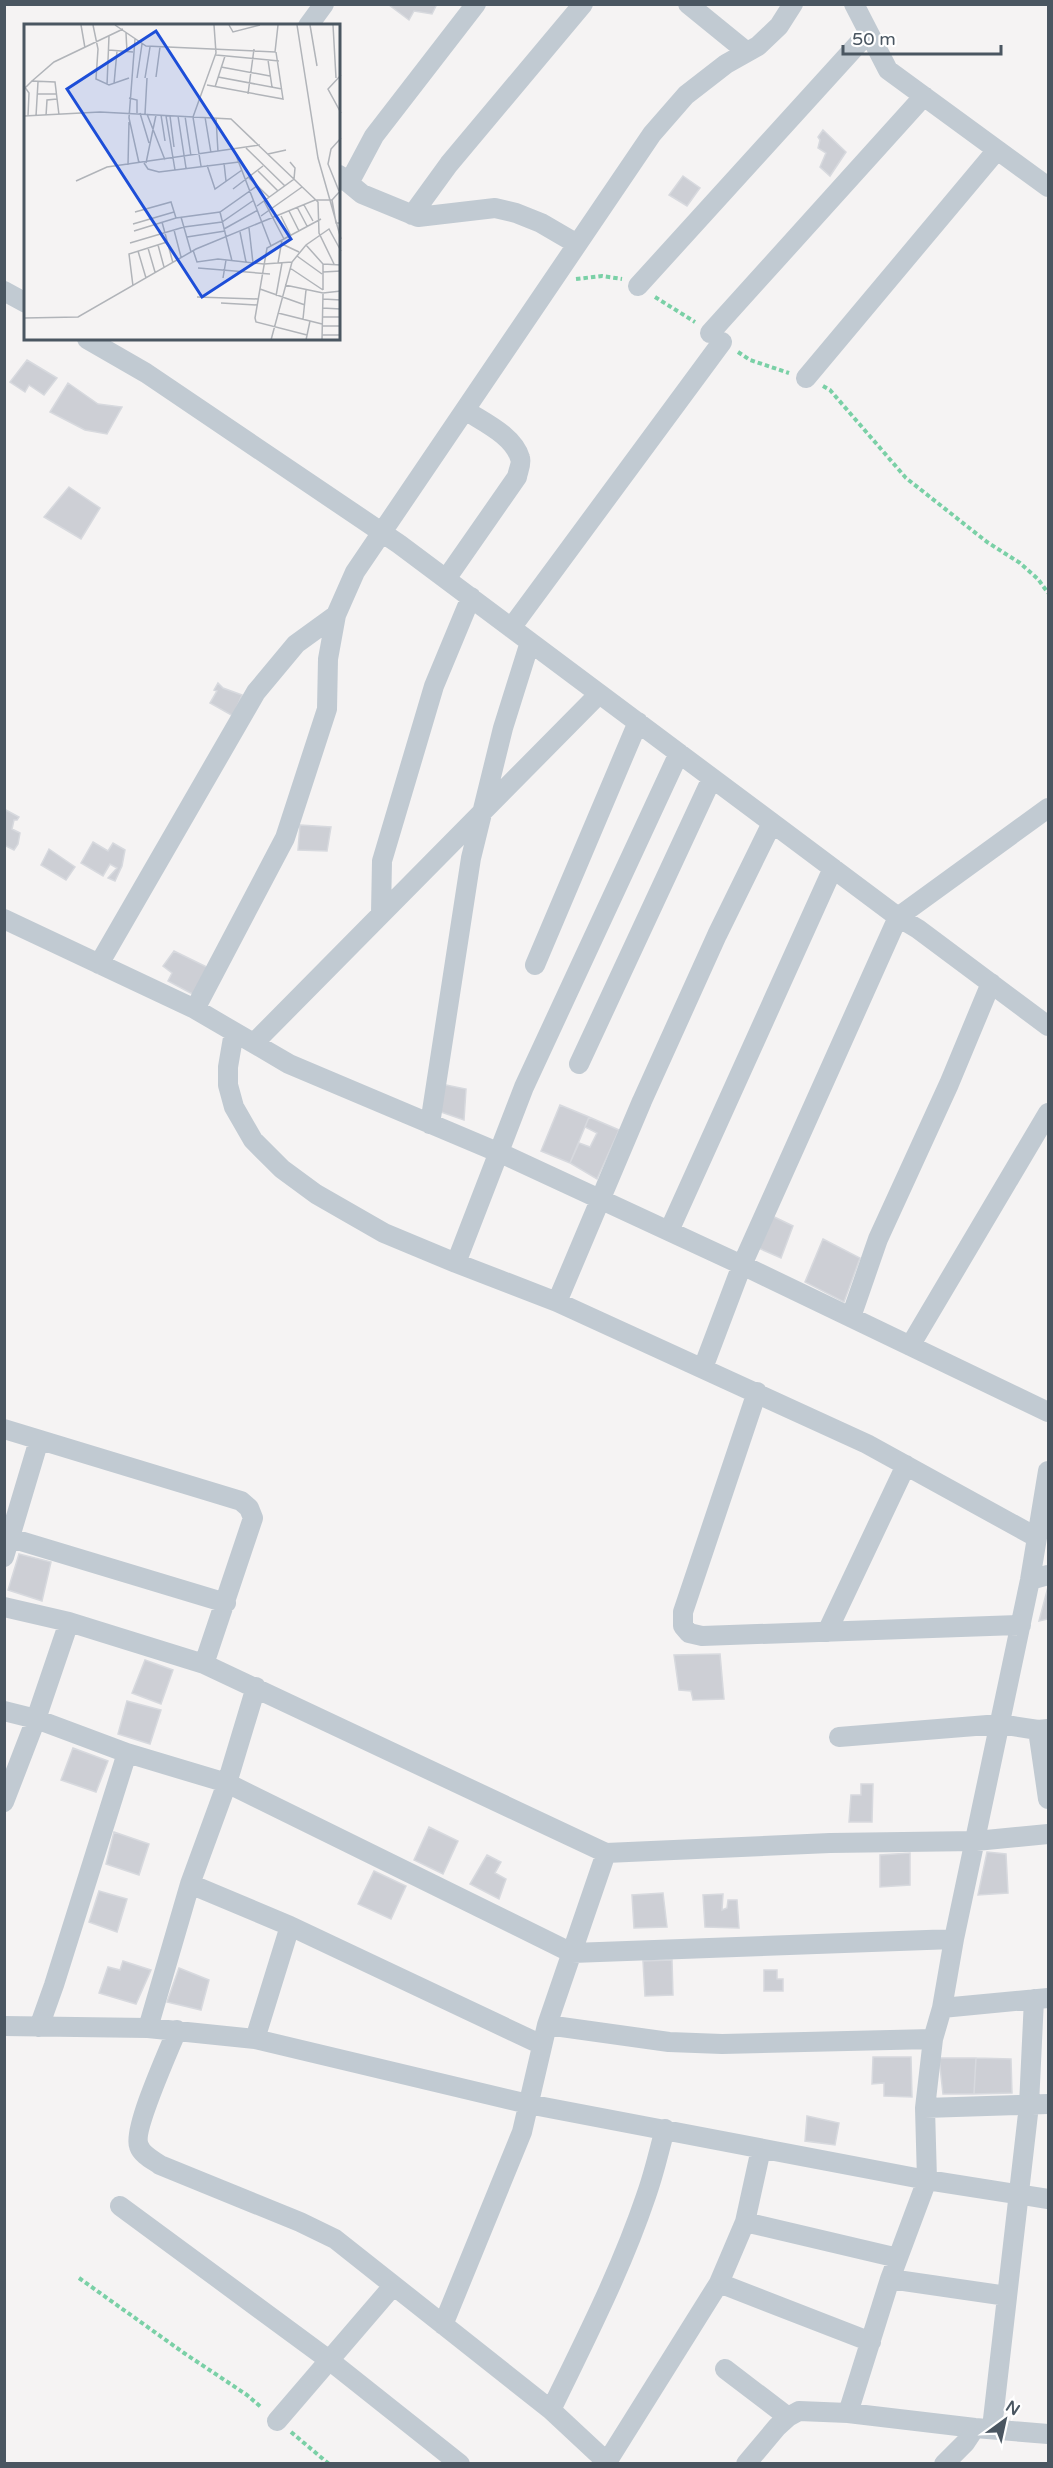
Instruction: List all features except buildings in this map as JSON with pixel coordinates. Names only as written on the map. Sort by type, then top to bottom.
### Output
[{"type":"street","points":[[309,24],[324,4]]},
{"type":"street","points":[[476,4],[374,136],[344,179],[362,194],[418,217],[495,208],[541,223],[577,244]]},
{"type":"street","points":[[412,215],[449,164],[583,4]]},
{"type":"street","points":[[195,1009],[285,838],[327,709],[328,659],[336,615],[355,572],[652,134],[687,95],[726,64],[758,46],[778,26],[793,4]]},
{"type":"street","points":[[854,4],[888,70],[1048,187]]},
{"type":"street","points":[[699,8],[747,52]]},
{"type":"street","points":[[638,286],[868,33]]},
{"type":"street","points":[[512,628],[716,337],[924,96]]},
{"type":"street","points":[[806,378],[997,150]]},
{"type":"street","points":[[4,291],[24,302]]},
{"type":"street","points":[[89,340],[146,373],[382,532],[898,917],[1048,1026]]},
{"type":"street","points":[[446,579],[517,477],[520,464],[520,458],[508,438],[465,410]]},
{"type":"street","points":[[381,913],[382,861],[434,686],[471,597]]},
{"type":"street","points":[[99,964],[256,692],[296,644],[336,615]]},
{"type":"street","points":[[430,1124],[471,858],[503,728],[530,642]]},
{"type":"street","points":[[254,1043],[599,694]]},
{"type":"street","points":[[535,964],[638,722]]},
{"type":"street","points":[[456,1263],[524,1087],[679,753]]},
{"type":"street","points":[[579,1064],[712,778]]},
{"type":"street","points":[[703,1368],[742,1264],[898,917],[1048,808]]},
{"type":"street","points":[[557,1302],[602,1200],[646,1090],[717,935],[772,823]]},
{"type":"street","points":[[669,1231],[833,868]]},
{"type":"street","points":[[4,919],[195,1009],[289,1064],[500,1153],[742,1264],[1048,1412]]},
{"type":"street","points":[[850,1317],[878,1239],[949,1084],[991,983]]},
{"type":"street","points":[[234,1032],[228,1067],[228,1085],[234,1107],[253,1140],[282,1169],[316,1194],[384,1233],[557,1302],[867,1444],[1036,1537]]},
{"type":"street","points":[[910,1346],[1048,1113]]},
{"type":"street","points":[[757,1392],[683,1612],[683,1626],[689,1633],[702,1636],[1021,1625]]},
{"type":"street","points":[[4,1429],[241,1502],[249,1508],[253,1518],[204,1664]]},
{"type":"street","points":[[4,1557],[7,1537],[39,1440]]},
{"type":"street","points":[[827,1632],[906,1465]]},
{"type":"street","points":[[848,2413],[890,2279],[927,2180],[925,2108],[933,2039],[942,2008],[954,1939],[1021,1625],[1039,1577],[1036,1537],[1048,1471]]},
{"type":"street","points":[[7,1537],[226,1603]]},
{"type":"street","points":[[4,1607],[69,1623],[204,1664],[606,1853],[830,1843],[976,1841],[1048,1834]]},
{"type":"street","points":[[4,1802],[69,1623]]},
{"type":"street","points":[[148,2028],[190,1884],[227,1783],[256,1687]]},
{"type":"street","points":[[4,1711],[36,1719],[128,1753],[227,1783],[572,1953],[954,1939]]},
{"type":"street","points":[[840,1737],[1000,1724],[1043,1729],[1048,1799]]},
{"type":"street","points":[[39,2027],[128,1753]]},
{"type":"street","points":[[443,2325],[522,2132],[547,2025],[606,1853]]},
{"type":"street","points":[[190,1884],[290,1926],[542,2045]]},
{"type":"street","points":[[255,2039],[290,1926]]},
{"type":"street","points":[[942,2008],[1041,1998],[1039,2105],[1018,2195],[1007,2296],[984,2428],[965,2444],[950,2462]]},
{"type":"street","points":[[4,2025],[148,2028],[255,2039],[528,2104],[927,2180],[1048,2199]]},
{"type":"street","points":[[547,2025],[669,2042],[722,2044],[933,2039]]},
{"type":"street","points":[[177,2030],[140,2123],[138,2144],[142,2152],[160,2166],[300,2222],[335,2239],[550,2410],[608,2463],[719,2283],[745,2222],[761,2148]]},
{"type":"street","points":[[925,2108],[1039,2105]]},
{"type":"street","points":[[550,2410],[594,2322],[623,2255],[647,2195],[665,2129]]},
{"type":"street","points":[[120,2206],[329,2360],[460,2463]]},
{"type":"street","points":[[745,2222],[898,2258]]},
{"type":"street","points":[[890,2279],[1007,2296]]},
{"type":"street","points":[[719,2283],[871,2342]]},
{"type":"street","points":[[277,2421],[393,2286]]},
{"type":"street","points":[[725,2369],[788,2417]]},
{"type":"street","points":[[746,2463],[788,2417],[800,2411],[848,2413],[1048,2434]]},
{"type":"path","points":[[552,282],[602,276],[622,279],[638,286],[750,360],[818,382],[831,390],[906,478],[987,542],[1020,563],[1038,579],[1048,593]]},
{"type":"path","points":[[79,2278],[247,2395],[329,2463]]}]
